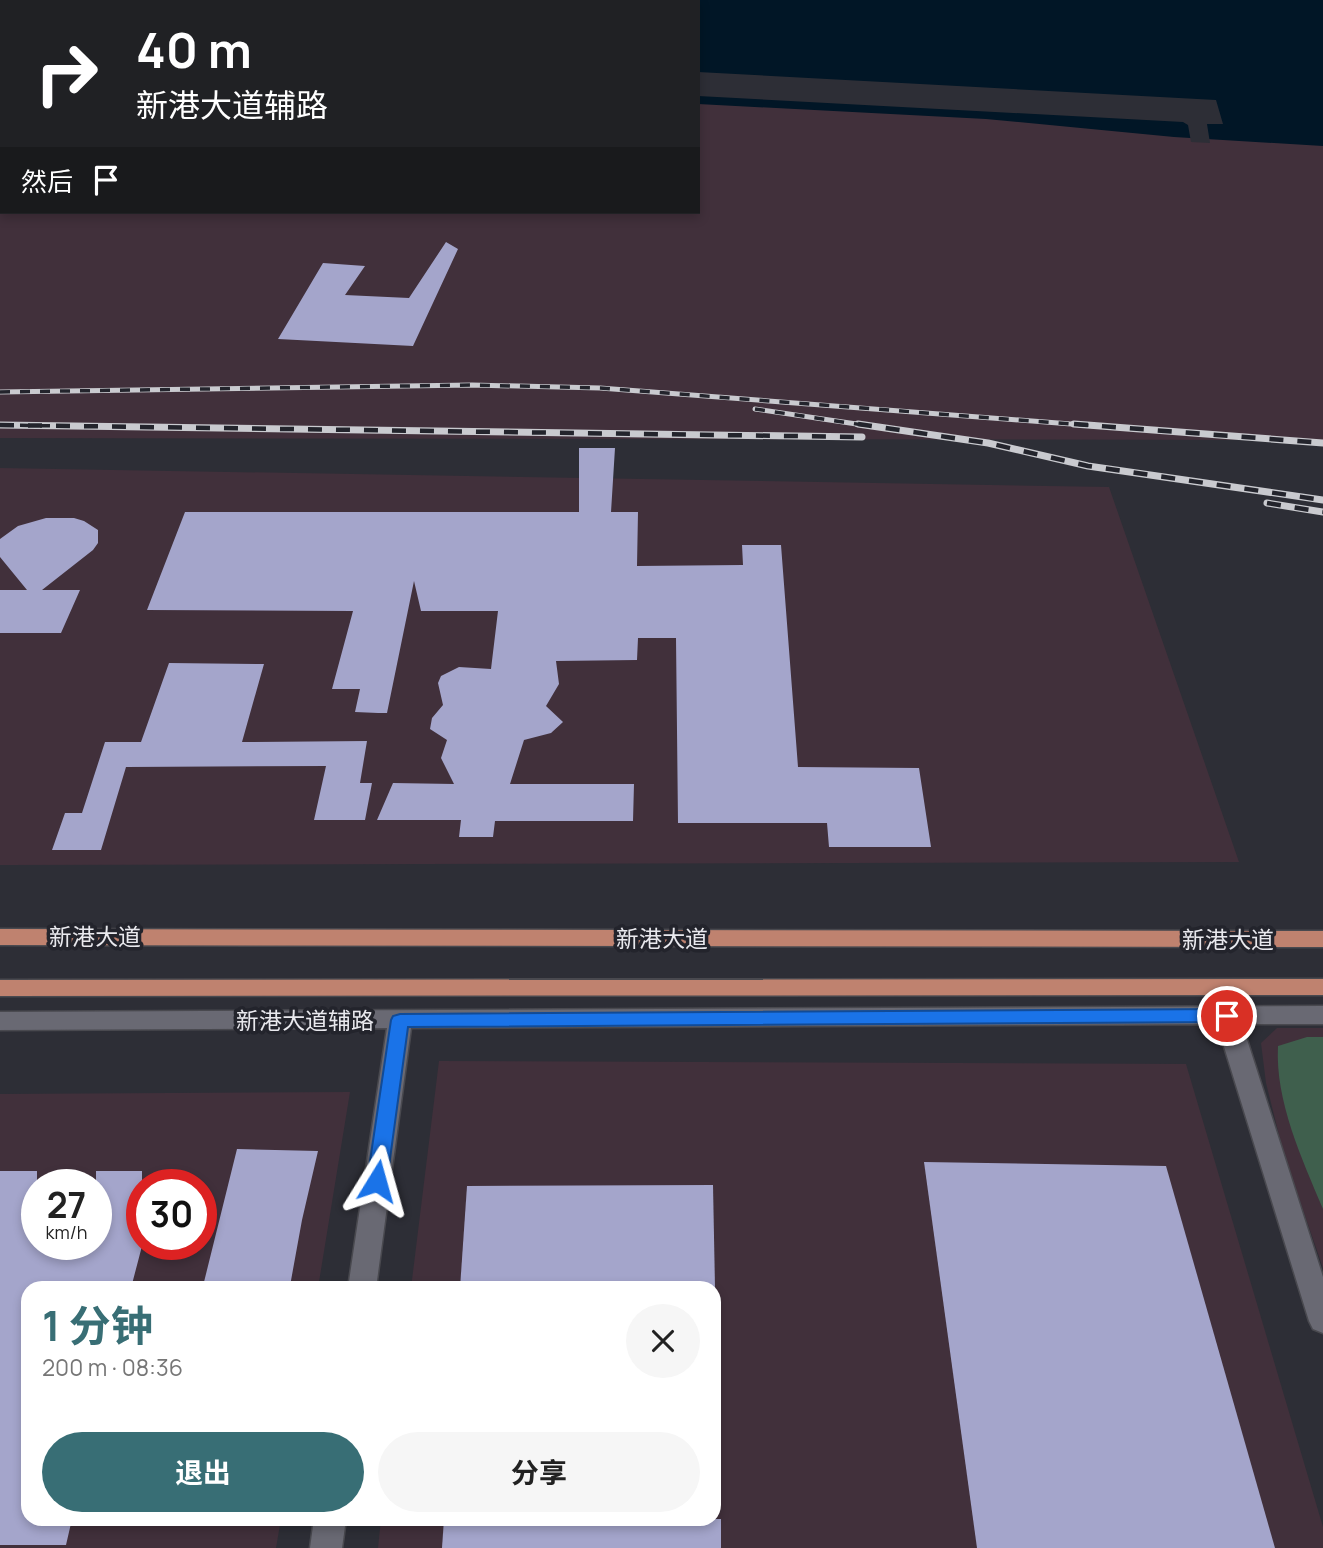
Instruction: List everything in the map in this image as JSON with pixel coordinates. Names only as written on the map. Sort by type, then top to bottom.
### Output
[{"type":"main road","name":"新港大道","points":[[0,937],[1323,939]]},
{"type":"main road","name":"新港大道","points":[[0,988],[1323,986]]},
{"type":"street","name":"新港大道辅路","points":[[0,1021],[1323,1015]]},
{"type":"street","points":[[1227,1016],[1323,1321]]},
{"type":"street","points":[[363,1281],[400,1020]]},
{"type":"street","points":[[326,1548],[329,1526]]},
{"type":"shaded area","points":[[700,69],[1323,123],[1323,440],[0,438],[0,214],[700,214]]},
{"type":"shaded area","points":[[0,468],[1109,487],[1239,862],[0,865]]},
{"type":"shaded area","points":[[1277,1028],[1323,1028],[1323,1268],[1284,1155],[1266,1083],[1261,1043]]},
{"type":"shaded area","points":[[439,1061],[1186,1064],[1323,1527],[1323,1548],[378,1548],[380,1526],[721,1526],[721,1281],[412,1281]]},
{"type":"shaded area","points":[[350,1092],[319,1281],[21,1281],[21,1526],[280,1526],[276,1548],[0,1548],[0,1094]]},
{"type":"green space","points":[[1307,1037],[1323,1037],[1323,1209],[1285,1109],[1278,1067],[1278,1046]]},
{"type":"water","points":[[700,0],[1323,0],[1323,146],[1174,137],[986,119],[700,104]]},
{"type":"pier","points":[[700,72],[1216,100],[1223,124],[1207,124],[1210,143],[1191,142],[1188,125],[1183,122],[700,96]]},
{"type":"building","points":[[446,242],[458,249],[413,346],[278,339],[323,263],[365,266],[345,295],[409,298]]},
{"type":"building","points":[[579,448],[615,448],[611,512],[638,512],[637,566],[743,565],[742,545],[781,545],[798,767],[919,768],[931,847],[829,847],[827,823],[678,823],[676,638],[638,638],[637,660],[556,661],[559,684],[546,706],[563,722],[551,733],[524,740],[510,784],[634,784],[633,821],[495,821],[493,837],[459,837],[461,820],[377,820],[393,783],[454,784],[441,758],[447,740],[430,729],[432,718],[443,705],[438,683],[441,676],[459,667],[491,669],[498,611],[421,611],[414,581],[387,713],[378,713],[355,712],[360,689],[332,689],[353,611],[147,610],[185,512],[579,512]]},
{"type":"building","points":[[46,518],[74,518],[98,530],[98,543],[93,550],[42,590],[80,590],[61,633],[0,633],[0,590],[27,590],[0,557],[0,539],[18,526]]},
{"type":"building","points":[[169,663],[264,664],[242,742],[367,741],[360,783],[372,783],[365,820],[314,820],[326,766],[126,767],[101,850],[52,850],[65,813],[82,813],[105,742],[141,742]]},
{"type":"building","points":[[237,1149],[318,1151],[291,1281],[204,1281],[209,1260],[217,1260],[217,1230]]},
{"type":"building","points":[[924,1162],[1166,1166],[1275,1548],[977,1548]]},
{"type":"building","points":[[0,1171],[21,1171],[21,1260],[112,1260],[112,1171],[126,1171],[126,1260],[138,1260],[133,1281],[21,1281],[21,1526],[70,1526],[66,1545],[0,1545]]},
{"type":"building","points":[[713,1185],[715,1281],[460,1281],[467,1186]]},
{"type":"building","points":[[444,1526],[721,1526],[721,1548],[442,1548]]},
{"type":"railway","points":[[0,392],[472,385],[600,388],[1097,426]]},
{"type":"railway","points":[[755,409],[870,426]]},
{"type":"railway","points":[[858,424],[988,443],[1088,466],[1323,500]]},
{"type":"railway","points":[[1074,424],[1323,443]]},
{"type":"railway","points":[[60,426],[0,425],[862,437]]},
{"type":"railway","points":[[1267,503],[1323,512]]},
{"type":"route","points":[[377,1181],[400,1020],[1227,1016]]}]
